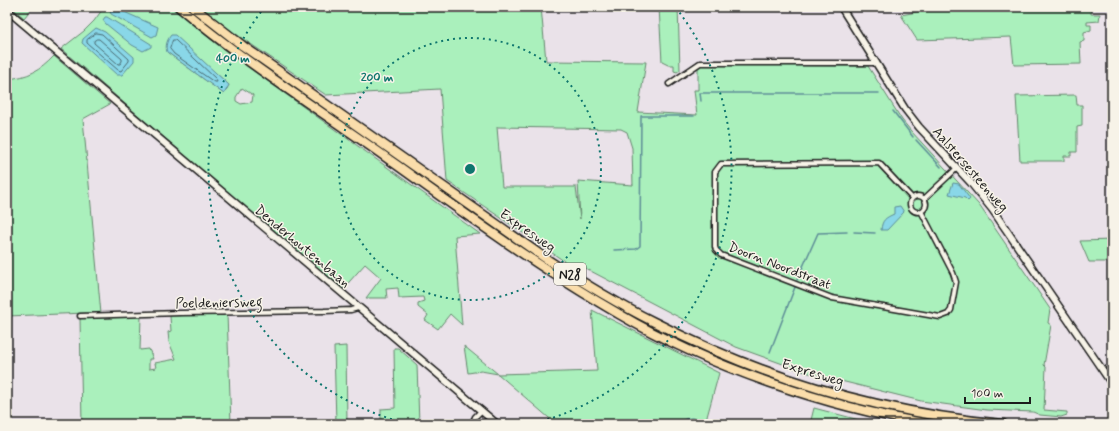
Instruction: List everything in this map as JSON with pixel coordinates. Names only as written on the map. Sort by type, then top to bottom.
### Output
[{"type":"highway","name":"Expresweg","points":[[179,7],[238,54],[424,185],[541,266],[620,315],[677,344],[780,385],[853,407],[930,424]]},
{"type":"highway","name":"Expresweg","points":[[193,7],[243,46],[545,258],[582,282],[654,322],[717,352],[827,391],[889,407],[920,413],[1003,424]]},
{"type":"street","name":"Aalstersesteenweg","points":[[840,7],[905,109],[919,127],[992,208],[1112,384]]},
{"type":"street","name":"Denderhoutembaan","points":[[7,10],[497,424]]},
{"type":"street","points":[[669,84],[700,63],[877,63]]},
{"type":"street","name":"Doorn Noordstraat","points":[[912,198],[879,163],[721,164],[715,172],[715,247],[721,255],[832,298],[940,316],[948,314],[951,310],[956,282],[922,211]]},
{"type":"street","points":[[924,199],[957,168]]},
{"type":"street","points":[[918,196],[924,199],[925,206],[922,211],[915,212],[910,208],[912,198],[918,196]]},
{"type":"street","name":"Poeldeniersweg","points":[[80,316],[324,311],[351,310],[358,308]]},
{"type":"street","points":[[472,424],[475,417],[481,411]]},
{"type":"green space","points":[[11,7],[33,7],[24,18]]},
{"type":"green space","points":[[97,7],[171,7],[223,49],[480,234],[455,236],[462,325],[450,314],[438,329],[425,320],[428,315],[418,307],[418,303],[424,301],[423,297],[399,298],[398,288],[386,289],[387,298],[366,298],[381,278],[365,264],[342,290],[61,49],[84,31],[102,10]],"holes":[[[167,52],[218,75],[229,85],[224,94]],[[242,88],[253,95],[252,102],[241,104],[236,101],[236,97]]]},
{"type":"green space","points":[[201,7],[541,7],[546,61],[646,62],[638,112],[697,115],[694,90],[698,90],[698,68],[702,65],[868,66],[902,120],[979,205],[1050,309],[1048,323],[1051,325],[1044,365],[1046,367],[1044,410],[1067,412],[1067,415],[1061,417],[1040,415],[1033,412],[987,410],[921,401],[805,372],[736,347],[583,267],[580,272],[447,181],[440,89],[326,95],[224,26]],"holes":[[[497,127],[621,129],[627,132],[632,148],[633,185],[578,181],[580,219],[576,187],[502,187]]]},
{"type":"green space","points":[[659,7],[678,7],[680,70],[677,72],[674,71],[674,65],[668,65],[662,62]]},
{"type":"green space","points":[[943,7],[1086,7],[1091,8],[1091,14],[1100,14],[1099,21],[1087,22],[1087,25],[1091,25],[1091,30],[1084,32],[1084,41],[1080,42],[1081,64],[1014,65],[1011,37],[917,40],[901,15]]},
{"type":"green space","points":[[54,56],[110,104],[83,119],[101,314],[87,313],[7,316],[7,79],[27,75],[44,66]]},
{"type":"green space","points":[[1076,95],[1077,105],[1082,105],[1082,126],[1077,127],[1077,152],[1071,152],[1071,156],[1064,156],[1064,161],[1020,161],[1016,96]]},
{"type":"green space","points":[[1112,240],[1112,262],[1089,262],[1080,241]]},
{"type":"green space","points":[[592,310],[719,373],[705,424],[556,424],[498,374],[597,371]]},
{"type":"green space","points":[[227,314],[231,424],[82,424],[80,318],[141,316],[140,350],[149,349],[153,359],[149,359],[149,369],[156,368],[155,363],[176,359],[169,342],[168,332],[171,331],[170,316]]},
{"type":"green space","points":[[346,346],[347,424],[336,424],[334,347]]},
{"type":"green space","points":[[464,346],[498,374],[481,371],[468,373]]},
{"type":"green space","points":[[394,348],[398,348],[417,365],[419,424],[381,424],[381,409],[395,408]]},
{"type":"green space","points":[[814,408],[867,422],[867,424],[810,424]]},
{"type":"water","points":[[113,7],[158,27],[156,35],[152,37],[111,14],[110,11]]},
{"type":"water","points":[[105,17],[151,44],[151,47],[143,51],[132,45],[106,24],[103,20]]},
{"type":"water","points":[[96,28],[105,32],[134,57],[134,61],[122,75],[117,75],[82,43],[83,39]]},
{"type":"water","points":[[171,35],[175,35],[229,85],[224,94],[167,52],[167,43]]},
{"type":"water","points":[[953,183],[959,184],[970,199],[968,201],[965,198],[949,194]]},
{"type":"water","points":[[900,206],[904,212],[887,230],[881,230],[884,220],[894,214],[894,207]]},
{"type":"water","points":[[692,418],[697,420],[699,424],[682,424],[681,422],[685,419]]},
{"type":"waterway","points":[[701,101],[700,93],[879,93]]},
{"type":"waterway","points":[[893,111],[913,137]]},
{"type":"waterway","points":[[614,250],[636,249],[640,246],[641,116],[694,116]]},
{"type":"waterway","points":[[916,140],[941,167]]},
{"type":"waterway","points":[[797,280],[818,233],[847,232]]},
{"type":"waterway","points":[[854,232],[875,233]]},
{"type":"waterway","points":[[770,352],[795,287]]}]
